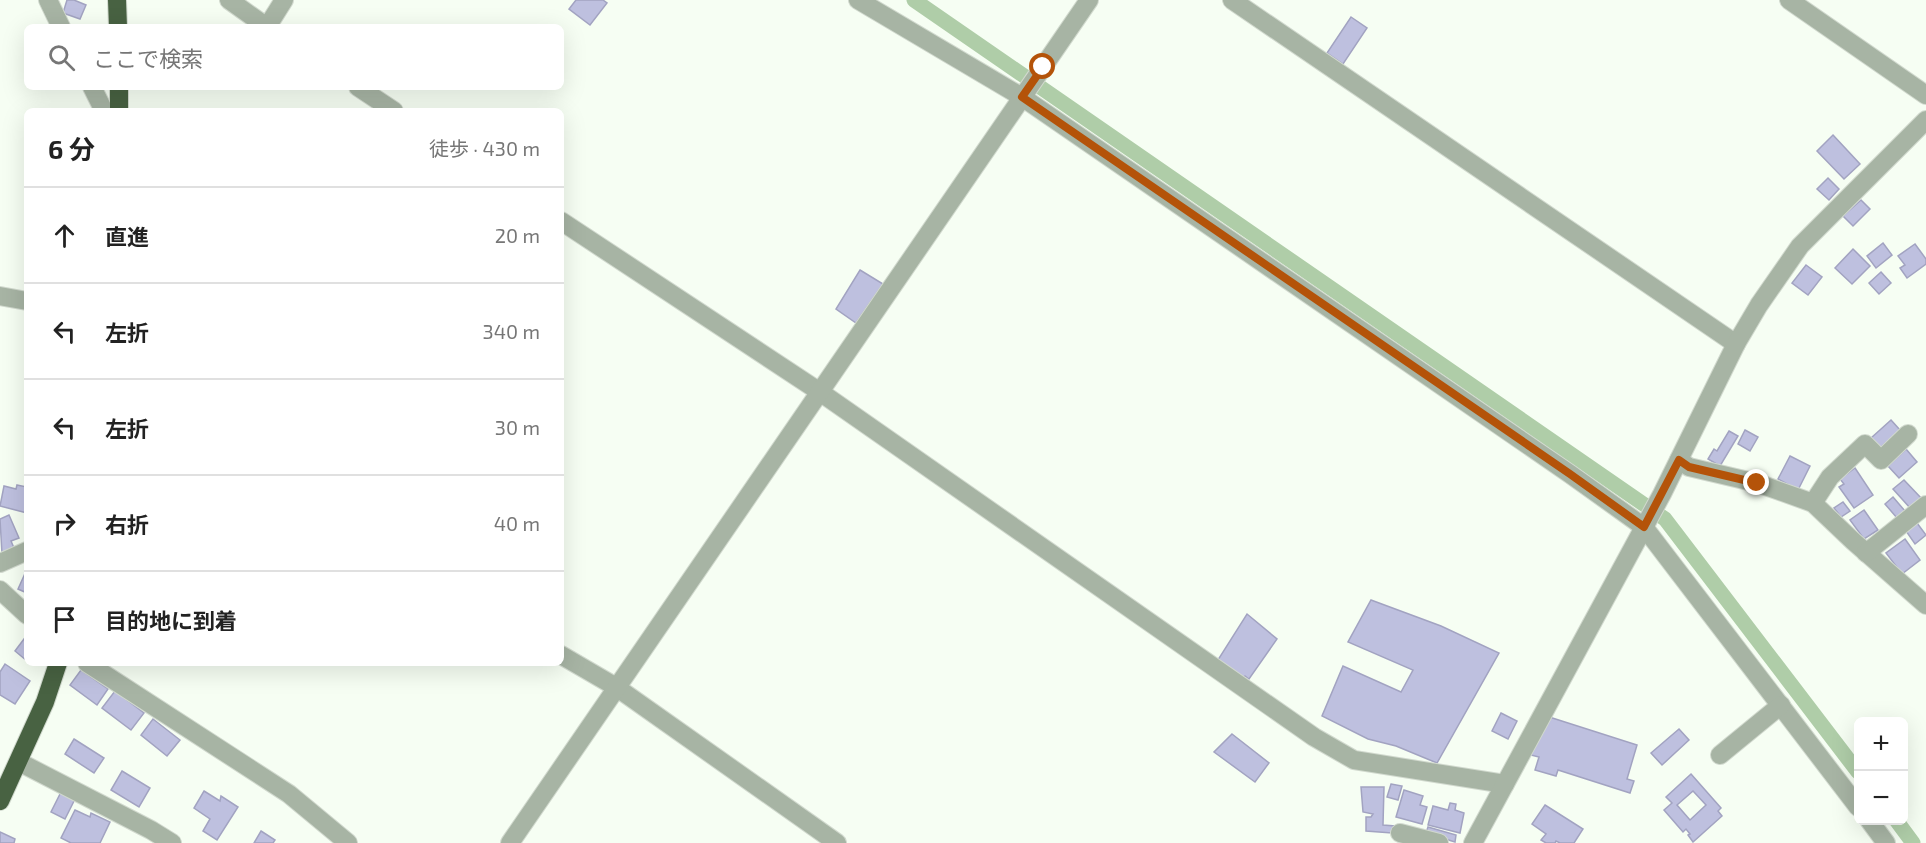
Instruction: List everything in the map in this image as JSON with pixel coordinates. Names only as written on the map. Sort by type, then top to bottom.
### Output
[{"type":"highway","points":[[117,0],[118,24]]},
{"type":"highway","points":[[119,90],[119,108]]},
{"type":"highway","points":[[0,801],[45,702],[57,666]]},
{"type":"street","points":[[48,0],[60,24]]},
{"type":"street","points":[[229,0],[263,24]]},
{"type":"street","points":[[269,24],[284,0]]},
{"type":"street","points":[[858,0],[1022,97],[1645,524],[1854,802]]},
{"type":"street","points":[[510,843],[1089,0]]},
{"type":"street","points":[[1232,0],[1736,344]]},
{"type":"street","points":[[1789,0],[1926,95]]},
{"type":"street","points":[[94,90],[102,108]]},
{"type":"street","points":[[362,90],[390,108]]},
{"type":"street","points":[[1473,843],[1662,494],[1736,344],[1759,305],[1800,246],[1926,120]]},
{"type":"street","points":[[564,223],[820,392],[1314,737],[1354,760],[1505,784]]},
{"type":"street","points":[[0,296],[24,300]]},
{"type":"street","points":[[1813,503],[1830,477],[1865,444],[1881,460],[1908,434]]},
{"type":"street","points":[[1679,460],[1689,467],[1757,483],[1813,503],[1926,605]]},
{"type":"street","points":[[1866,553],[1926,505]]},
{"type":"street","points":[[0,563],[24,552]]},
{"type":"street","points":[[0,590],[24,612]]},
{"type":"street","points":[[564,657],[616,687],[837,843]]},
{"type":"street","points":[[92,666],[289,794],[348,843]]},
{"type":"street","points":[[1720,755],[1780,705]]},
{"type":"street","points":[[19,762],[147,837],[172,843]]},
{"type":"street","points":[[1873,825],[1886,843]]},
{"type":"street","points":[[1400,833],[1439,843]]},
{"type":"building","points":[[67,0],[86,5],[80,19],[63,13]]},
{"type":"building","points":[[576,0],[603,0],[607,3],[590,25],[569,9]]},
{"type":"building","points":[[1351,17],[1367,28],[1343,64],[1327,53]]},
{"type":"building","points":[[1833,135],[1860,164],[1844,179],[1817,151]]},
{"type":"building","points":[[1828,178],[1839,189],[1829,200],[1817,189]]},
{"type":"building","points":[[1861,200],[1870,209],[1853,226],[1843,216]]},
{"type":"building","points":[[1883,243],[1892,255],[1876,268],[1867,256]]},
{"type":"building","points":[[1915,244],[1926,259],[1926,264],[1907,278],[1900,268],[1905,265],[1898,256]]},
{"type":"building","points":[[1853,249],[1870,266],[1852,284],[1835,268]]},
{"type":"building","points":[[1806,265],[1822,277],[1808,295],[1792,283]]},
{"type":"building","points":[[860,270],[883,284],[856,323],[836,309]]},
{"type":"building","points":[[1881,272],[1891,283],[1879,294],[1869,283]]},
{"type":"building","points":[[1891,420],[1900,430],[1880,448],[1871,438]]},
{"type":"building","points":[[1745,430],[1758,437],[1750,451],[1738,444]]},
{"type":"building","points":[[1729,431],[1738,436],[1720,466],[1708,459],[1714,449],[1717,451]]},
{"type":"building","points":[[1906,449],[1917,462],[1899,478],[1888,466]]},
{"type":"building","points":[[1790,456],[1810,466],[1798,490],[1778,479]]},
{"type":"building","points":[[1855,468],[1873,495],[1854,508],[1839,487],[1844,484],[1840,479]]},
{"type":"building","points":[[1904,480],[1922,499],[1911,509],[1893,489]]},
{"type":"building","points":[[17,485],[24,486],[24,512],[0,506],[4,486],[16,489]]},
{"type":"building","points":[[1893,497],[1905,511],[1897,518],[1885,504]]},
{"type":"building","points":[[1843,502],[1850,511],[1841,517],[1834,508]]},
{"type":"building","points":[[1864,510],[1878,530],[1864,539],[1850,520]]},
{"type":"building","points":[[9,515],[19,538],[11,541],[14,548],[2,554],[0,519]]},
{"type":"building","points":[[1917,523],[1926,535],[1915,544],[1906,531]]},
{"type":"building","points":[[1905,539],[1920,560],[1902,574],[1886,553]]},
{"type":"building","points":[[24,576],[24,592],[18,589]]},
{"type":"building","points":[[1371,600],[1441,626],[1499,653],[1437,763],[1396,746],[1368,739],[1322,716],[1343,666],[1401,692],[1413,670],[1348,642]]},
{"type":"building","points":[[1247,614],[1277,639],[1249,679],[1245,676],[1241,681],[1216,663]]},
{"type":"building","points":[[24,639],[24,658],[15,651]]},
{"type":"building","points":[[5,664],[30,681],[15,704],[0,695],[0,672]]},
{"type":"building","points":[[81,670],[108,689],[97,705],[70,685]]},
{"type":"building","points":[[115,691],[144,713],[131,730],[102,708]]},
{"type":"building","points":[[1501,713],[1517,721],[1508,739],[1492,731]]},
{"type":"building","points":[[1543,715],[1637,745],[1627,779],[1634,781],[1630,793],[1558,770],[1556,776],[1535,770],[1539,757],[1527,754]]},
{"type":"building","points":[[153,719],[180,740],[167,756],[141,735]]},
{"type":"building","points":[[1679,729],[1689,740],[1662,765],[1651,753]]},
{"type":"building","points":[[1232,734],[1269,763],[1255,782],[1214,752]]},
{"type":"building","points":[[74,739],[104,758],[94,773],[65,754]]},
{"type":"building","points":[[122,771],[150,788],[139,807],[111,790]]},
{"type":"building","points":[[1691,774],[1721,808],[1718,811],[1722,816],[1693,842],[1686,829],[1683,832],[1664,810],[1672,803],[1666,797]],"holes":[[[1693,791],[1706,805],[1690,820],[1677,805]]]},
{"type":"building","points":[[1391,784],[1402,786],[1398,800],[1387,797]]},
{"type":"building","points":[[1361,787],[1384,787],[1383,825],[1395,826],[1392,833],[1366,831],[1366,817],[1371,817],[1373,814],[1363,812]]},
{"type":"building","points":[[1404,790],[1423,796],[1420,805],[1427,807],[1422,824],[1396,817]]},
{"type":"building","points":[[204,791],[220,801],[221,796],[238,807],[217,840],[203,831],[210,819],[194,808]]},
{"type":"building","points":[[61,792],[75,799],[65,819],[51,812]]},
{"type":"building","points":[[1450,803],[1456,804],[1455,810],[1464,813],[1460,833],[1428,825],[1433,806],[1448,810]]},
{"type":"building","points":[[1545,805],[1583,829],[1574,843],[1556,841],[1546,843],[1541,840],[1546,834],[1532,824]]},
{"type":"building","points":[[75,810],[90,817],[91,813],[110,822],[100,843],[71,843],[61,838]]},
{"type":"building","points":[[1428,827],[1456,835],[1455,842],[1426,833]]},
{"type":"building","points":[[261,831],[275,840],[273,843],[254,843]]},
{"type":"building","points":[[0,832],[15,839],[14,843],[0,843]]},
{"type":"waterway","points":[[914,0],[1665,519],[1857,771]]},
{"type":"waterway","points":[[1900,825],[1913,843]]},
{"type":"route","points":[[1043,67],[1022,97],[1644,527],[1679,460],[1689,467],[1757,483]]}]
